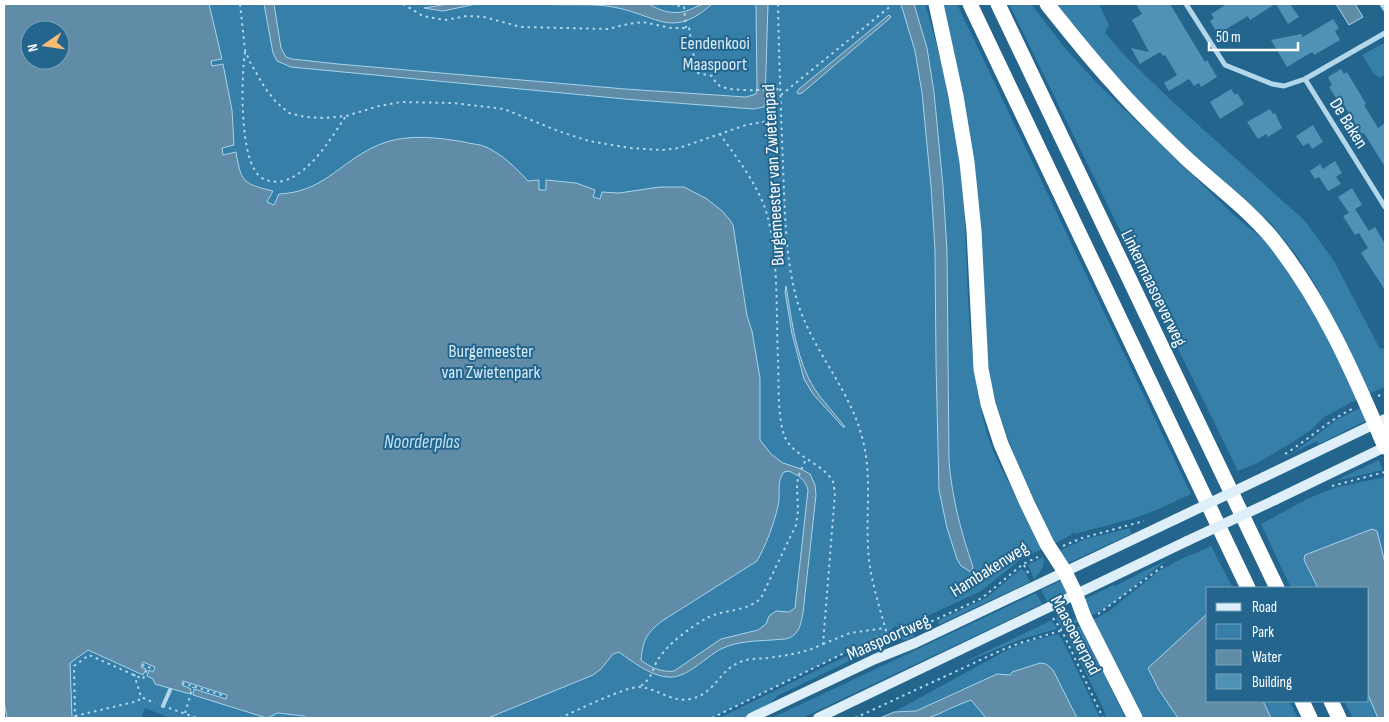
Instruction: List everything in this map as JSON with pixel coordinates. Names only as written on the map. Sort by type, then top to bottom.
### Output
[{"type":"highway","points":[[936,4],[956,96],[967,162],[974,231],[979,350],[984,390],[994,424],[1007,457],[1045,540],[1065,572],[1086,621],[1135,718]]},
{"type":"highway","points":[[970,4],[1248,587]]},
{"type":"highway","name":"Linkermaasoeverweg","points":[[998,4],[1277,587]]},
{"type":"highway","points":[[1047,4],[1113,83],[1186,158],[1229,195],[1271,237],[1303,281],[1324,316],[1366,401],[1380,421],[1385,447]]},
{"type":"highway","points":[[1302,702],[1310,718]]},
{"type":"highway","points":[[1331,702],[1339,718]]},
{"type":"main road","points":[[1065,572],[1380,421]]},
{"type":"main road","points":[[818,718],[1385,447]]},
{"type":"main road","name":"Maaspoortweg","points":[[751,718],[1065,572]]},
{"type":"street","points":[[1188,4],[1225,65],[1284,86],[1305,79],[1385,33]]},
{"type":"street","points":[[1382,4],[1385,9]]},
{"type":"street","name":"De Baken","points":[[1305,79],[1385,207]]},
{"type":"lane","points":[[163,706],[170,690]]},
{"type":"path","points":[[240,4],[245,50],[242,70],[246,145],[250,161],[256,173],[263,180],[279,182],[289,180],[317,156],[346,116]]},
{"type":"path","points":[[403,4],[423,16],[445,20],[467,16],[484,17],[521,27],[608,29],[643,22],[660,27],[689,28],[698,73],[712,76],[718,85],[725,88],[781,89]]},
{"type":"path","points":[[671,4],[682,6],[685,9],[686,28]]},
{"type":"path","name":"Burgemeester van Zwietenpad","points":[[778,4],[785,226],[791,275],[804,320],[856,419],[862,437],[867,460],[869,569],[885,628]]},
{"type":"path","points":[[781,95],[892,5]]},
{"type":"path","points":[[245,50],[265,88],[276,102],[289,113],[305,117],[346,116],[379,106],[401,102],[421,101],[480,105],[511,111],[558,131],[589,141],[630,148],[662,150],[679,148],[746,125],[781,119]]},
{"type":"path","points":[[719,134],[744,167],[754,185],[764,206],[770,228],[774,270],[779,392],[782,423],[787,440],[806,459],[828,474],[833,482],[835,493],[823,644]]},
{"type":"path","points":[[1280,457],[1332,419],[1385,393]]},
{"type":"path","points":[[640,687],[651,676],[660,656],[697,624],[719,613],[753,604],[761,598],[796,525],[798,511],[796,486],[806,459]]},
{"type":"path","points":[[1332,486],[1385,472]]},
{"type":"path","name":"Hambakenweg","points":[[712,718],[875,638],[913,630],[982,598],[1023,564],[1077,539],[1129,526],[1151,518]]},
{"type":"path","points":[[855,718],[1020,642],[1062,631],[1086,621],[1103,612],[1146,577],[1171,562]]},
{"type":"path","name":"Maasoeverpad","points":[[1023,564],[1035,586]]},
{"type":"path","name":"Maasoeverpad","points":[[1048,608],[1062,631],[1103,718]]},
{"type":"path","points":[[560,718],[626,690],[640,687],[680,700],[691,699],[702,696],[712,689],[725,673],[738,663],[746,660],[808,652],[850,633],[885,628],[887,634]]},
{"type":"path","points":[[141,697],[138,701],[75,717],[74,666],[89,655],[143,678],[148,667]]},
{"type":"path","points":[[142,665],[154,669]]},
{"type":"path","points":[[182,683],[225,696]]},
{"type":"path","points":[[185,713],[193,687]]},
{"type":"green space","name":"Noorderplas","points":[[4,4],[901,4],[915,51],[922,93],[931,186],[935,250],[939,490],[973,567],[958,515],[949,461],[947,251],[943,186],[934,92],[927,48],[914,4],[925,4],[947,86],[961,170],[968,302],[979,401],[994,453],[1042,549],[1021,559],[981,591],[906,626],[898,628],[895,626],[887,634],[875,638],[712,718],[170,718],[145,708],[141,718],[4,718]]},
{"type":"green space","points":[[940,4],[957,4],[1191,494],[1132,519],[1074,534],[1073,532],[1071,535],[1055,543],[1008,440],[988,375]]},
{"type":"green space","points":[[1009,4],[1031,4],[1065,48],[1098,84],[1235,216],[1264,240],[1292,273],[1319,319],[1358,399],[1324,417],[1311,430],[1288,445],[1257,463],[1238,471]]},
{"type":"green space","points":[[1053,4],[1099,4],[1109,25],[1105,33],[1125,56],[1305,221],[1334,261],[1380,349],[1385,348],[1385,387],[1368,394],[1318,289],[1297,256],[1270,222],[1204,165],[1154,118],[1106,69]]},
{"type":"green space","points":[[1385,44],[1385,75],[1380,78],[1374,74],[1362,55]]},
{"type":"green space","points":[[1362,407],[1366,417],[1365,421],[1319,444],[1317,441],[1255,472],[1294,452],[1338,419]]},
{"type":"green space","points":[[1379,460],[1383,470],[1335,481]]},
{"type":"green space","points":[[1385,477],[1385,563],[1377,531],[1304,560],[1318,587],[1291,587],[1261,524],[1309,498],[1337,487]]},
{"type":"green space","points":[[1130,528],[1131,534],[1068,563],[1059,551],[1085,539]]},
{"type":"green space","points":[[1211,546],[1232,587],[1206,587],[1206,615],[1149,668],[1159,690],[1178,718],[1142,718],[1093,620],[1109,611],[1159,571]]},
{"type":"green space","points":[[1043,557],[1043,566],[1034,579],[1028,565]]},
{"type":"green space","points":[[1167,560],[1121,597],[1091,616],[1085,601],[1086,598]]},
{"type":"green space","points":[[1021,569],[1025,571],[1030,582],[938,625],[939,620],[986,598]]},
{"type":"green space","points":[[1062,580],[1068,592],[1047,601],[1041,590]]},
{"type":"green space","points":[[1036,593],[1042,604],[802,718],[772,718]]},
{"type":"green space","points":[[1069,616],[1079,622],[1062,628],[1056,618]]},
{"type":"green space","points":[[1052,620],[1057,629],[1019,640],[958,665]]},
{"type":"green space","points":[[1081,625],[1125,718],[1106,718],[1104,710],[1067,635],[1067,633]]},
{"type":"green space","points":[[915,634],[914,637],[909,639],[893,640],[777,696],[767,707],[744,718],[719,718],[879,640],[893,636]]},
{"type":"green space","points":[[1058,634],[1100,718],[1077,718],[1071,705],[1010,675],[960,690],[916,711],[894,712],[1007,650],[1023,643]]},
{"type":"green space","points":[[1369,697],[1378,718],[1353,718],[1345,702],[1369,702]]},
{"type":"green space","points":[[971,700],[986,718],[925,718],[950,710],[961,703]]},
{"type":"green space","points":[[1263,702],[1290,702],[1298,718],[1271,718]]},
{"type":"water","name":"Noorderplas","points":[[4,4],[209,4],[222,59],[211,61],[212,66],[223,64],[232,110],[234,145],[222,148],[223,155],[236,152],[242,176],[255,186],[273,191],[267,202],[274,205],[279,194],[294,192],[319,183],[374,147],[396,140],[419,137],[464,142],[486,147],[508,162],[528,181],[539,180],[539,190],[546,190],[546,180],[576,183],[595,190],[593,197],[600,199],[602,192],[619,193],[660,187],[684,187],[707,199],[730,220],[733,225],[747,316],[752,331],[760,378],[760,440],[771,454],[783,463],[810,474],[815,485],[816,495],[803,613],[796,634],[785,639],[747,642],[727,646],[695,667],[674,677],[654,674],[619,652],[613,654],[601,669],[593,675],[488,718],[305,718],[304,716],[278,713],[267,718],[193,695],[194,689],[226,699],[227,695],[183,681],[182,685],[191,689],[190,694],[155,684],[153,679],[147,676],[149,670],[153,672],[155,667],[143,662],[141,667],[146,669],[143,675],[88,650],[70,663],[72,718],[7,718],[4,701]],"holes":[[[789,471],[801,478],[808,490],[795,608],[789,612],[776,611],[769,616],[766,624],[758,630],[721,639],[674,671],[661,670],[644,663],[641,660],[644,642],[662,621],[757,561],[767,541],[776,513],[779,502],[780,480],[784,472]]]},
{"type":"water","points":[[264,4],[274,4],[281,48],[286,57],[292,59],[625,89],[746,97],[756,94],[757,87],[756,4],[768,4],[765,103],[764,107],[753,109],[625,99],[291,67],[277,61],[273,53]]},
{"type":"water","points":[[448,4],[476,4],[443,11],[424,8]]},
{"type":"water","points":[[543,4],[649,4],[658,9],[676,13],[700,5],[712,4],[698,15],[686,21],[675,23],[664,22],[613,7]]},
{"type":"water","points":[[901,4],[914,4],[927,48],[934,92],[947,251],[949,461],[958,515],[973,567],[971,572],[961,566],[957,559],[947,528],[939,490],[935,250],[931,186],[922,93],[915,51]]},
{"type":"water","points":[[1336,4],[1355,4],[1363,17],[1349,25]]},
{"type":"water","points":[[889,15],[891,17],[889,19],[802,93],[798,94],[799,89]]},
{"type":"water","points":[[786,286],[797,344],[808,377],[820,397],[845,427],[813,394],[804,379],[792,334],[785,292]]},
{"type":"water","points":[[1372,529],[1377,531],[1385,563],[1385,718],[1378,718],[1369,697],[1369,587],[1318,587],[1304,560],[1305,555]]},
{"type":"water","points":[[1206,615],[1206,702],[1263,702],[1271,718],[1178,718],[1159,690],[1148,668]]},
{"type":"water","points":[[1040,663],[1046,664],[1053,670],[1077,718],[986,718],[971,700],[928,718],[880,718],[894,712],[916,711],[997,674],[1010,675],[1012,672]]},
{"type":"building","points":[[1136,4],[1170,4],[1205,62],[1207,60],[1217,77],[1201,87],[1199,83],[1194,86],[1189,79],[1169,91],[1164,83],[1177,75],[1165,55],[1163,56],[1160,52],[1140,64],[1131,48],[1149,52],[1132,20],[1142,14]]},
{"type":"building","points":[[1227,4],[1275,4],[1250,20],[1248,16],[1218,34],[1210,21],[1214,18],[1211,14]]},
{"type":"building","points":[[1276,4],[1290,4],[1299,17],[1288,24]]},
{"type":"building","points":[[1333,19],[1339,28],[1335,31],[1340,40],[1314,55],[1312,52],[1287,67],[1271,40],[1301,34],[1303,37]]},
{"type":"building","points":[[1341,69],[1344,74],[1347,72],[1378,128],[1385,123],[1385,167],[1364,133],[1362,134],[1342,102],[1340,104],[1329,87],[1332,85],[1328,77]]},
{"type":"building","points":[[1231,89],[1235,95],[1237,93],[1244,104],[1220,119],[1210,102]]},
{"type":"building","points":[[1270,109],[1273,114],[1275,113],[1282,128],[1268,137],[1266,134],[1258,139],[1247,122]]},
{"type":"building","points":[[1313,125],[1323,142],[1312,149],[1309,143],[1303,146],[1296,136]]},
{"type":"building","points":[[1335,161],[1342,173],[1336,177],[1341,184],[1328,191],[1319,177],[1315,179],[1310,171],[1320,164],[1323,169]]},
{"type":"building","points":[[1352,188],[1362,205],[1355,209],[1369,231],[1375,227],[1385,244],[1385,290],[1361,253],[1368,248],[1359,233],[1355,235],[1343,216],[1349,213],[1338,197]]},
{"type":"park label","name":"Eendenkooi Maaspoort","points":[[715,53]]},
{"type":"park label","name":"Burgemeester van Zwietenpark","points":[[491,361]]}]
